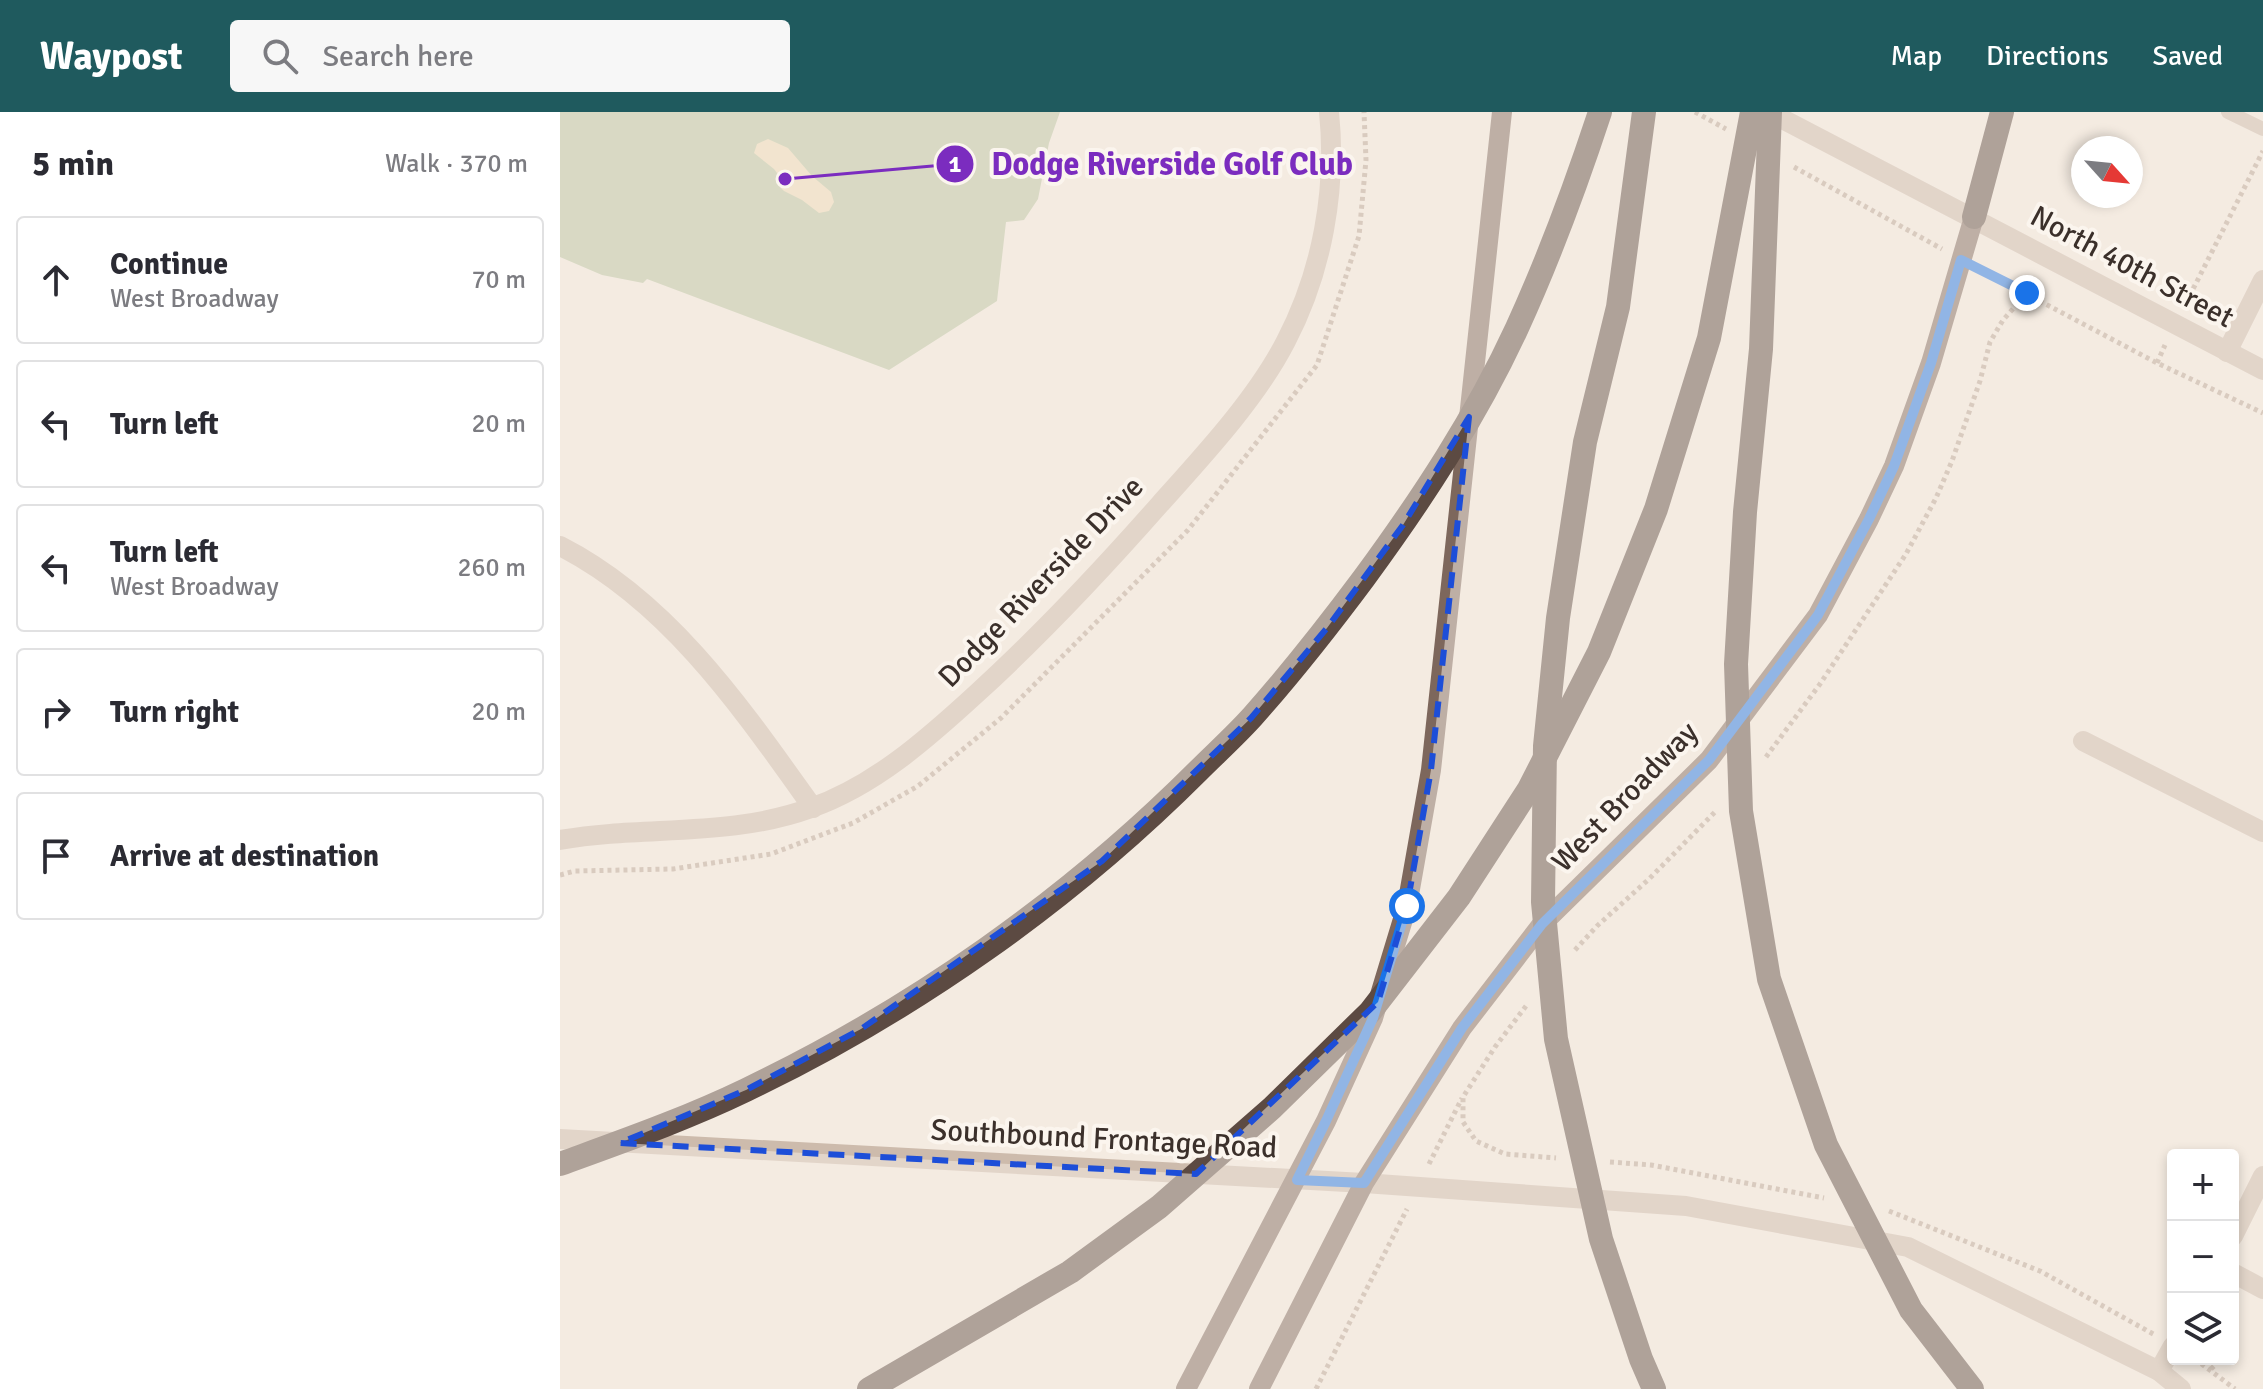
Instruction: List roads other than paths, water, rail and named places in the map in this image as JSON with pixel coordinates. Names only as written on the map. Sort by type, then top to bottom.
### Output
[{"type":"highway","points":[[560,1164],[646,1133],[746,1090],[861,1029],[949,973],[1102,861],[1161,808],[1251,718],[1327,628],[1403,525],[1456,443],[1516,329],[1574,190],[1600,112]]},
{"type":"highway","points":[[1644,112],[1618,307],[1585,442],[1558,618],[1545,746],[1543,902],[1556,1039],[1590,1193],[1601,1239],[1654,1389]]},
{"type":"highway","points":[[869,1389],[1070,1272],[1159,1207],[1272,1108],[1370,1012],[1459,897],[1529,789],[1585,680],[1656,509],[1709,338],[1752,112]]},
{"type":"highway","points":[[1769,112],[1761,349],[1745,512],[1736,664],[1741,811],[1769,979],[1826,1145],[1911,1310],[1972,1389]]},
{"type":"highway","points":[[1974,217],[2002,112]]},
{"type":"main road","points":[[1186,1389],[1326,1121],[1373,1018],[1407,906],[1431,770],[1502,112]]},
{"type":"main road","name":"West Broadway","points":[[1259,1389],[1364,1183],[1462,1028],[1542,924],[1709,760],[1818,615],[1894,466],[1931,363],[1974,217]]},
{"type":"street","name":"Dodge Riverside Drive","points":[[560,840],[592,834],[681,831],[756,824],[813,808],[862,784],[924,742],[1008,665],[1132,536],[1229,424],[1286,342],[1308,288],[1322,238],[1330,185],[1329,112]]},
{"type":"street","name":"North 40th Street","points":[[1769,112],[2263,370]]},
{"type":"street","points":[[2227,352],[2263,280]]},
{"type":"street","points":[[560,546],[613,579],[649,607],[680,638],[709,670],[813,808]]},
{"type":"street","points":[[2083,741],[2263,832]]},
{"type":"street","name":"Southbound Frontage Road","points":[[560,1139],[1364,1183],[1686,1206],[1908,1247],[2159,1371],[2181,1389]]},
{"type":"street","points":[[2239,1224],[2263,1176]]},
{"type":"street","points":[[2239,1276],[2263,1289]]},
{"type":"street","points":[[2159,1371],[2167,1357]]},
{"type":"lane","points":[[2228,112],[2263,129]]},
{"type":"place","name":"Dodge Riverside Golf Club","points":[[785,179]]}]
